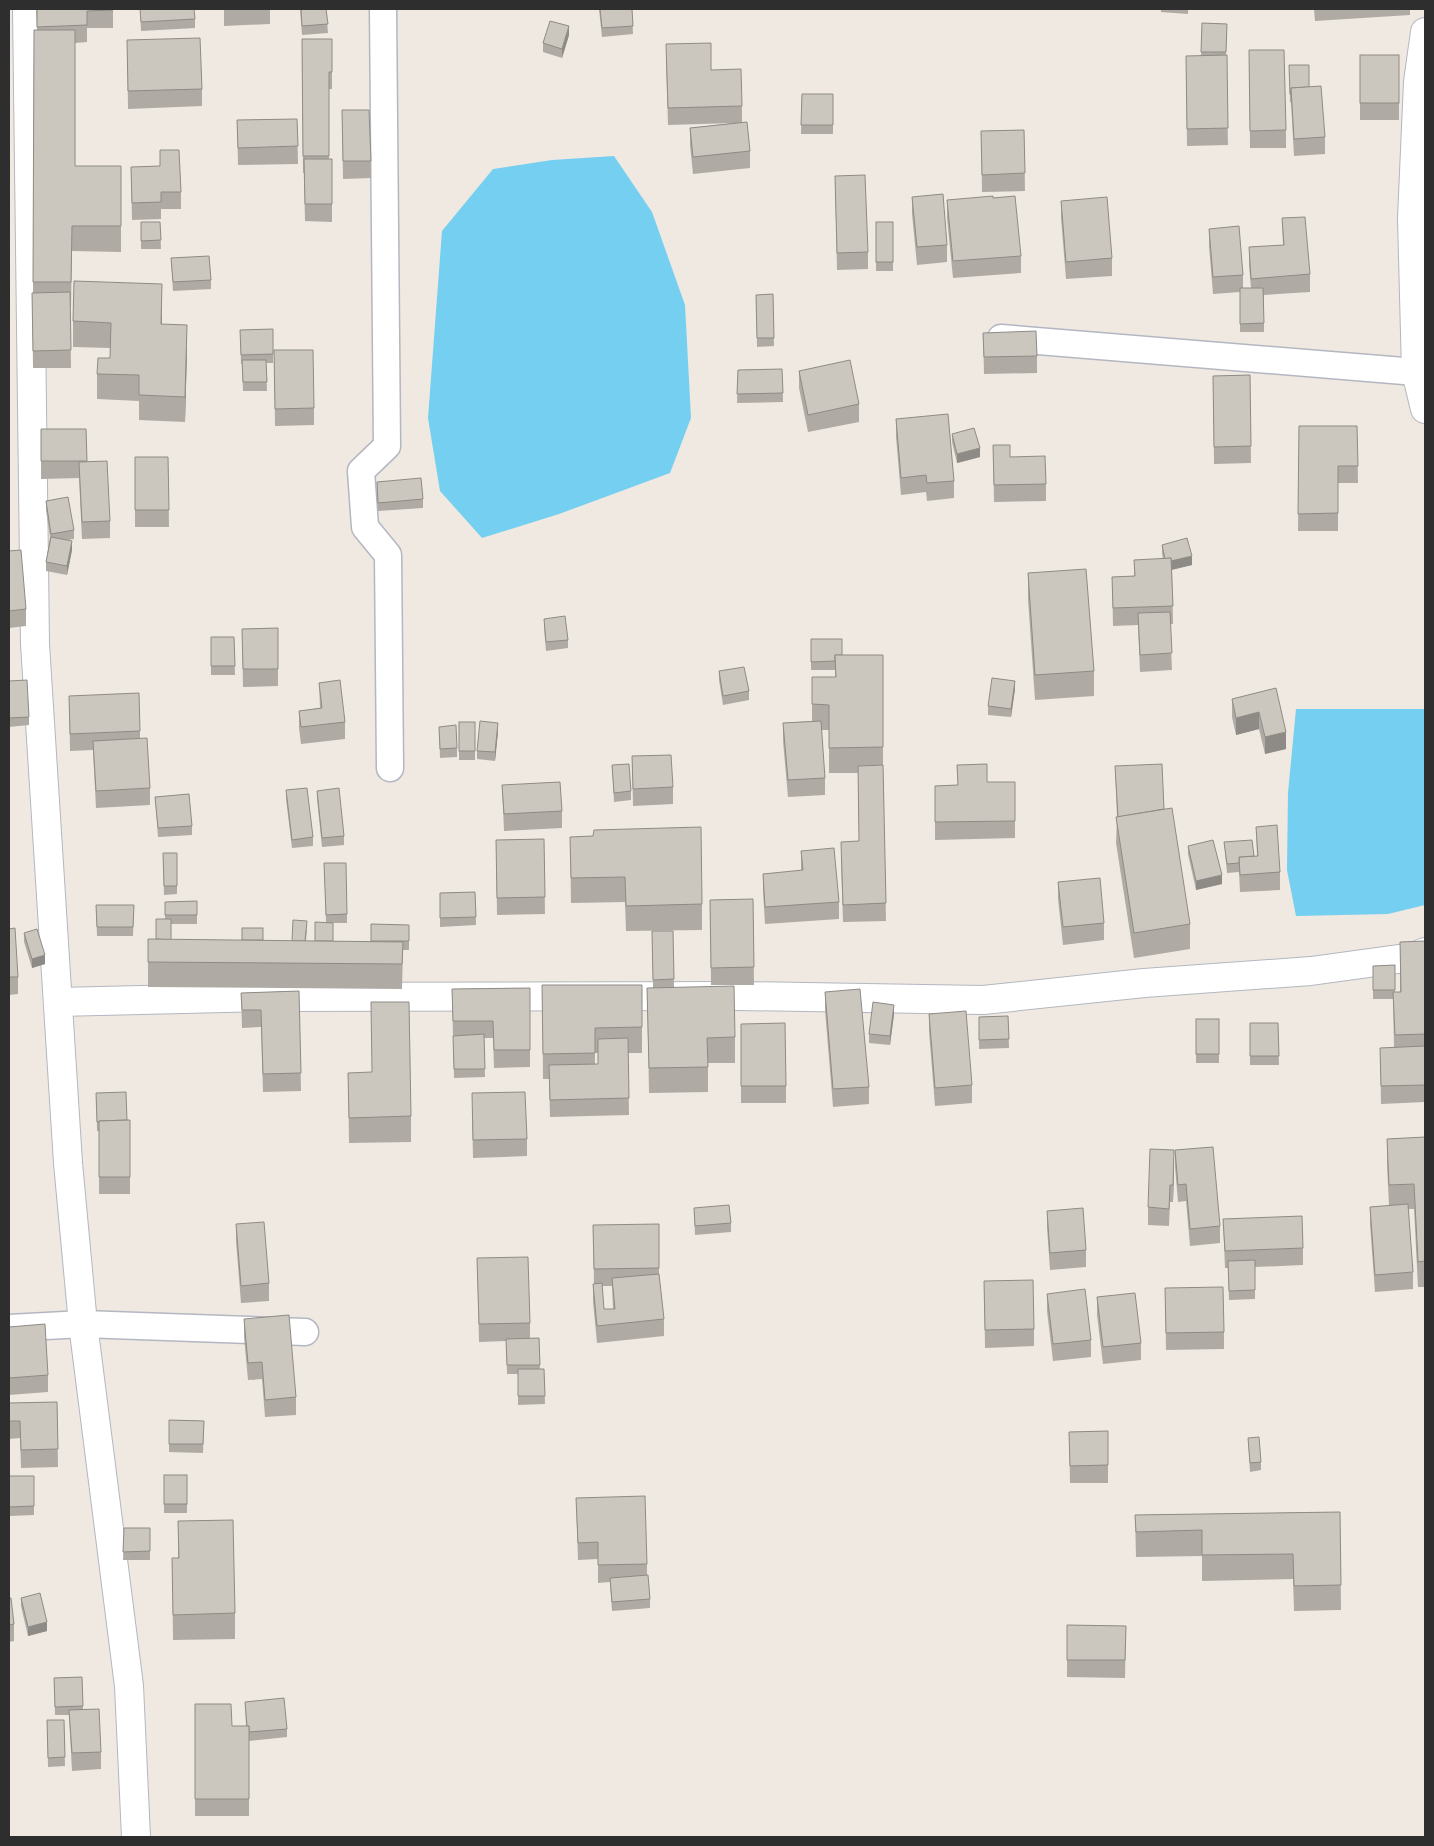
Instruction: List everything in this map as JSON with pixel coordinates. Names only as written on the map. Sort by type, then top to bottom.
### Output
[{"type":"main road","points":[[26,9],[35,644],[68,1163],[83,1324],[129,1686],[136,1837]]},
{"type":"main road","points":[[1425,32],[1418,82],[1412,218],[1416,372],[1425,409]]},
{"type":"main road","points":[[58,1002],[271,997],[740,996],[983,1000],[1144,983],[1311,971],[1413,957],[1425,952]]},
{"type":"street","points":[[384,9],[387,446],[360,471],[365,527],[388,555],[390,768]]},
{"type":"street","points":[[994,338],[1416,372]]},
{"type":"street","points":[[9,1328],[83,1324],[305,1332]]},
{"type":"water","points":[[614,156],[652,212],[685,305],[691,418],[670,473],[559,514],[482,538],[440,491],[428,418],[442,231],[493,169],[552,160]]},
{"type":"water","points":[[1296,709],[1425,709],[1425,905],[1388,914],[1296,916],[1287,870],[1288,793]]},
{"type":"building","points":[[37,9],[113,10],[87,11],[87,25],[37,27]]},
{"type":"building","points":[[140,9],[194,9],[195,19],[141,22]]},
{"type":"building","points":[[301,9],[326,9],[328,24],[302,26]]},
{"type":"building","points":[[600,9],[632,9],[633,26],[602,28]]},
{"type":"building","points":[[550,21],[569,26],[562,49],[543,43]]},
{"type":"building","points":[[1202,23],[1227,24],[1226,52],[1201,52]]},
{"type":"building","points":[[34,30],[75,30],[75,166],[121,166],[121,226],[72,226],[71,282],[33,282]]},
{"type":"building","points":[[200,38],[202,89],[128,91],[127,40]]},
{"type":"building","points":[[302,39],[332,39],[332,72],[329,72],[329,156],[303,156]]},
{"type":"building","points":[[711,43],[711,70],[741,69],[742,106],[668,108],[666,44]]},
{"type":"building","points":[[1249,50],[1284,50],[1286,130],[1250,131]]},
{"type":"building","points":[[1227,55],[1228,128],[1187,129],[1186,56]]},
{"type":"building","points":[[1360,55],[1399,55],[1399,103],[1360,103]]},
{"type":"building","points":[[1289,65],[1309,65],[1309,87],[1291,88],[1290,94]]},
{"type":"building","points":[[1321,86],[1325,137],[1294,139],[1291,88]]},
{"type":"building","points":[[802,94],[833,94],[833,125],[801,125]]},
{"type":"building","points":[[342,110],[369,110],[371,161],[343,161]]},
{"type":"building","points":[[297,119],[298,146],[238,148],[237,120]]},
{"type":"building","points":[[747,122],[750,151],[693,157],[690,128]]},
{"type":"building","points":[[1024,130],[1025,173],[982,175],[981,131]]},
{"type":"building","points":[[160,150],[179,150],[181,192],[161,192],[161,202],[132,203],[131,167],[160,166]]},
{"type":"building","points":[[304,159],[332,159],[332,204],[305,204]]},
{"type":"building","points":[[865,175],[868,252],[837,253],[835,176]]},
{"type":"building","points":[[943,194],[947,245],[917,247],[912,197]]},
{"type":"building","points":[[993,196],[993,198],[1015,196],[1021,256],[953,261],[947,200]]},
{"type":"building","points":[[1107,197],[1112,258],[1066,262],[1061,201]]},
{"type":"building","points":[[1305,217],[1310,274],[1251,279],[1249,247],[1284,245],[1282,218]]},
{"type":"building","points":[[141,222],[160,222],[161,240],[141,241]]},
{"type":"building","points":[[876,222],[893,222],[893,262],[876,262]]},
{"type":"building","points":[[1239,226],[1243,275],[1213,277],[1209,229]]},
{"type":"building","points":[[209,256],[211,280],[173,282],[171,258]]},
{"type":"building","points":[[74,281],[162,284],[161,324],[187,325],[185,397],[139,395],[139,375],[97,374],[98,358],[110,358],[111,323],[73,321]]},
{"type":"building","points":[[1240,288],[1263,288],[1264,323],[1240,324]]},
{"type":"building","points":[[70,292],[71,350],[33,351],[32,293]]},
{"type":"building","points":[[773,294],[774,338],[757,338],[756,295]]},
{"type":"building","points":[[273,329],[273,354],[241,355],[240,330]]},
{"type":"building","points":[[1036,331],[1037,356],[984,357],[983,333]]},
{"type":"building","points":[[274,350],[313,350],[314,408],[275,409]]},
{"type":"building","points":[[242,360],[266,360],[267,382],[243,382]]},
{"type":"building","points":[[850,360],[859,404],[808,415],[799,371]]},
{"type":"building","points":[[782,369],[783,393],[737,394],[738,370]]},
{"type":"building","points":[[1250,375],[1251,446],[1214,447],[1213,376]]},
{"type":"building","points":[[948,414],[954,481],[927,483],[926,475],[901,478],[896,419]]},
{"type":"building","points":[[1299,426],[1357,426],[1358,466],[1338,466],[1338,513],[1298,514]]},
{"type":"building","points":[[974,428],[980,448],[957,454],[952,434]]},
{"type":"building","points":[[41,429],[86,429],[87,461],[41,461]]},
{"type":"building","points":[[993,445],[1010,445],[1010,457],[1045,456],[1046,484],[994,485]]},
{"type":"building","points":[[135,457],[168,457],[169,510],[135,510]]},
{"type":"building","points":[[107,461],[110,521],[82,522],[79,462]]},
{"type":"building","points":[[421,478],[423,499],[378,503],[377,482]]},
{"type":"building","points":[[68,497],[74,530],[51,534],[46,501]]},
{"type":"building","points":[[51,537],[72,541],[67,566],[46,562]]},
{"type":"building","points":[[1187,538],[1192,556],[1171,561],[1171,558],[1165,559],[1162,545]]},
{"type":"building","points":[[21,550],[26,609],[9,611],[9,551]]},
{"type":"building","points":[[1171,558],[1173,606],[1113,608],[1112,577],[1135,576],[1134,560]]},
{"type":"building","points":[[1086,569],[1094,671],[1035,675],[1028,573]]},
{"type":"building","points":[[1170,612],[1172,653],[1140,655],[1138,613]]},
{"type":"building","points":[[565,616],[568,640],[546,642],[544,619]]},
{"type":"building","points":[[278,628],[278,669],[243,669],[242,629]]},
{"type":"building","points":[[211,637],[234,637],[235,666],[211,666]]},
{"type":"building","points":[[811,639],[842,639],[842,655],[835,655],[835,661],[811,662]]},
{"type":"building","points":[[835,655],[883,655],[883,747],[829,748],[829,705],[812,704],[812,677],[836,677]]},
{"type":"building","points":[[744,667],[749,691],[723,696],[719,671]]},
{"type":"building","points":[[992,678],[1015,681],[1011,709],[988,706]]},
{"type":"building","points":[[27,680],[29,717],[9,718],[9,681]]},
{"type":"building","points":[[340,680],[345,722],[301,727],[299,711],[322,708],[319,683]]},
{"type":"building","points":[[1276,688],[1286,732],[1265,737],[1259,712],[1236,718],[1232,699]]},
{"type":"building","points":[[139,693],[140,731],[70,734],[69,696]]},
{"type":"building","points":[[480,721],[498,723],[495,752],[477,751]]},
{"type":"building","points":[[821,721],[825,778],[788,780],[783,723]]},
{"type":"building","points":[[459,722],[475,722],[475,751],[459,751]]},
{"type":"building","points":[[456,725],[457,748],[440,749],[439,727]]},
{"type":"building","points":[[147,738],[150,788],[96,791],[93,741]]},
{"type":"building","points":[[671,755],[673,787],[633,789],[632,756]]},
{"type":"building","points":[[629,764],[631,791],[614,793],[612,765]]},
{"type":"building","points":[[987,764],[987,782],[1015,782],[1015,821],[935,822],[935,786],[958,785],[957,765]]},
{"type":"building","points":[[1162,764],[1164,809],[1118,817],[1115,766]]},
{"type":"building","points":[[883,765],[886,903],[843,905],[841,842],[859,841],[858,766]]},
{"type":"building","points":[[560,782],[562,811],[504,814],[502,785]]},
{"type":"building","points":[[307,788],[313,837],[292,840],[286,790]]},
{"type":"building","points":[[339,788],[344,836],[322,838],[317,791]]},
{"type":"building","points":[[189,794],[192,826],[158,828],[155,797]]},
{"type":"building","points":[[1172,808],[1190,924],[1134,933],[1116,817]]},
{"type":"building","points":[[1277,825],[1280,872],[1240,875],[1239,857],[1258,856],[1256,827]]},
{"type":"building","points":[[701,827],[702,904],[626,906],[625,877],[571,878],[570,837],[593,836],[594,830]]},
{"type":"building","points":[[544,839],[545,897],[497,898],[496,840]]},
{"type":"building","points":[[1213,840],[1222,875],[1196,881],[1188,846]]},
{"type":"building","points":[[1252,840],[1254,856],[1239,857],[1239,863],[1227,864],[1224,842]]},
{"type":"building","points":[[834,848],[839,902],[765,907],[763,874],[803,870],[801,851]]},
{"type":"building","points":[[163,853],[177,853],[177,886],[164,886]]},
{"type":"building","points":[[324,863],[346,863],[347,914],[326,915]]},
{"type":"building","points":[[1100,878],[1104,923],[1063,927],[1058,882]]},
{"type":"building","points":[[475,892],[476,917],[440,918],[440,893]]},
{"type":"building","points":[[753,899],[754,967],[711,968],[710,900]]},
{"type":"building","points":[[197,901],[197,915],[165,915],[165,902]]},
{"type":"building","points":[[96,905],[134,905],[133,927],[97,927]]},
{"type":"building","points":[[156,919],[171,919],[171,940],[156,939]]},
{"type":"building","points":[[293,920],[307,921],[305,941],[292,941]]},
{"type":"building","points":[[315,922],[333,923],[333,941],[315,941]]},
{"type":"building","points":[[371,924],[409,925],[409,941],[371,941]]},
{"type":"building","points":[[15,928],[18,977],[9,977],[9,929]]},
{"type":"building","points":[[242,928],[263,928],[263,940],[242,940]]},
{"type":"building","points":[[37,929],[45,955],[32,959],[24,933]]},
{"type":"building","points":[[652,931],[673,931],[674,979],[653,980]]},
{"type":"building","points":[[148,939],[403,942],[402,964],[148,962]]},
{"type":"building","points":[[1425,941],[1425,1034],[1395,1035],[1393,992],[1401,992],[1400,942]]},
{"type":"building","points":[[1395,965],[1395,990],[1373,990],[1373,966]]},
{"type":"building","points":[[542,985],[642,985],[642,1027],[595,1028],[595,1053],[543,1054]]},
{"type":"building","points":[[734,986],[735,1037],[707,1038],[708,1067],[649,1068],[647,988]]},
{"type":"building","points":[[530,988],[530,1050],[494,1050],[493,1021],[453,1021],[452,989]]},
{"type":"building","points":[[860,989],[869,1087],[833,1089],[825,992]]},
{"type":"building","points":[[299,991],[301,1073],[263,1074],[261,1010],[242,1010],[241,993]]},
{"type":"building","points":[[371,1002],[409,1002],[411,1116],[349,1118],[348,1073],[372,1072]]},
{"type":"building","points":[[873,1002],[894,1005],[890,1036],[869,1034]]},
{"type":"building","points":[[966,1011],[972,1085],[935,1088],[929,1014]]},
{"type":"building","points":[[1008,1016],[1009,1039],[979,1040],[979,1017]]},
{"type":"building","points":[[1196,1019],[1219,1019],[1219,1054],[1196,1054]]},
{"type":"building","points":[[785,1023],[786,1086],[741,1086],[741,1024]]},
{"type":"building","points":[[1250,1023],[1278,1023],[1279,1056],[1250,1056]]},
{"type":"building","points":[[484,1034],[485,1069],[454,1069],[453,1036]]},
{"type":"building","points":[[628,1038],[629,1098],[550,1100],[549,1065],[598,1064],[598,1039]]},
{"type":"building","points":[[1425,1046],[1425,1085],[1381,1086],[1380,1048]]},
{"type":"building","points":[[126,1092],[127,1120],[97,1122],[96,1093]]},
{"type":"building","points":[[525,1092],[527,1139],[473,1140],[472,1093]]},
{"type":"building","points":[[130,1120],[130,1177],[99,1177],[99,1121]]},
{"type":"building","points":[[1425,1137],[1425,1261],[1418,1262],[1414,1184],[1389,1185],[1387,1139]]},
{"type":"building","points":[[1213,1147],[1220,1226],[1190,1229],[1186,1184],[1178,1185],[1175,1150]]},
{"type":"building","points":[[1150,1149],[1174,1150],[1173,1185],[1170,1185],[1169,1209],[1148,1207]]},
{"type":"building","points":[[1408,1204],[1413,1272],[1375,1275],[1370,1207]]},
{"type":"building","points":[[729,1205],[731,1223],[695,1226],[694,1208]]},
{"type":"building","points":[[1083,1208],[1086,1250],[1050,1253],[1047,1211]]},
{"type":"building","points":[[1302,1216],[1303,1248],[1225,1251],[1223,1219]]},
{"type":"building","points":[[264,1222],[269,1283],[241,1286],[236,1224]]},
{"type":"building","points":[[659,1224],[659,1268],[594,1269],[593,1225]]},
{"type":"building","points":[[528,1257],[530,1323],[479,1324],[477,1258]]},
{"type":"building","points":[[1255,1260],[1255,1290],[1229,1291],[1228,1261]]},
{"type":"building","points":[[659,1274],[664,1319],[597,1326],[593,1284],[602,1283],[604,1309],[615,1309],[612,1278]]},
{"type":"building","points":[[1033,1280],[1034,1329],[985,1330],[984,1281]]},
{"type":"building","points":[[1223,1287],[1224,1332],[1166,1333],[1165,1288]]},
{"type":"building","points":[[1085,1289],[1091,1340],[1053,1344],[1047,1294]]},
{"type":"building","points":[[1135,1293],[1141,1343],[1103,1347],[1097,1297]]},
{"type":"building","points":[[289,1315],[296,1397],[265,1400],[262,1362],[248,1363],[244,1319]]},
{"type":"building","points":[[45,1324],[48,1375],[9,1378],[9,1327]]},
{"type":"building","points":[[539,1338],[540,1365],[507,1365],[506,1339]]},
{"type":"building","points":[[518,1369],[544,1369],[545,1396],[518,1396]]},
{"type":"building","points":[[57,1402],[58,1449],[21,1450],[20,1421],[9,1421],[9,1403]]},
{"type":"building","points":[[169,1420],[204,1421],[203,1444],[169,1444]]},
{"type":"building","points":[[1108,1431],[1108,1465],[1070,1466],[1069,1432]]},
{"type":"building","points":[[1259,1437],[1261,1462],[1250,1463],[1248,1438]]},
{"type":"building","points":[[164,1475],[187,1475],[187,1504],[164,1504]]},
{"type":"building","points":[[9,1476],[34,1476],[34,1506],[9,1507]]},
{"type":"building","points":[[645,1496],[647,1564],[598,1565],[598,1542],[578,1543],[576,1498]]},
{"type":"building","points":[[1340,1512],[1341,1585],[1294,1586],[1293,1554],[1202,1555],[1202,1530],[1136,1532],[1135,1515]]},
{"type":"building","points":[[233,1520],[235,1613],[173,1615],[172,1558],[179,1558],[178,1521]]},
{"type":"building","points":[[124,1528],[150,1528],[150,1551],[123,1552]]},
{"type":"building","points":[[648,1575],[650,1599],[612,1602],[610,1578]]},
{"type":"building","points":[[40,1593],[47,1622],[28,1627],[21,1598]]},
{"type":"building","points":[[9,1598],[11,1598],[14,1624],[9,1625]]},
{"type":"building","points":[[1067,1625],[1126,1626],[1125,1660],[1067,1660]]},
{"type":"building","points":[[82,1677],[83,1706],[55,1707],[54,1678]]},
{"type":"building","points":[[284,1698],[287,1729],[249,1732],[245,1702]]},
{"type":"building","points":[[195,1704],[231,1704],[232,1726],[249,1726],[249,1799],[195,1799]]},
{"type":"building","points":[[99,1709],[101,1752],[72,1753],[69,1710]]},
{"type":"building","points":[[47,1720],[64,1720],[65,1757],[48,1758]]}]
